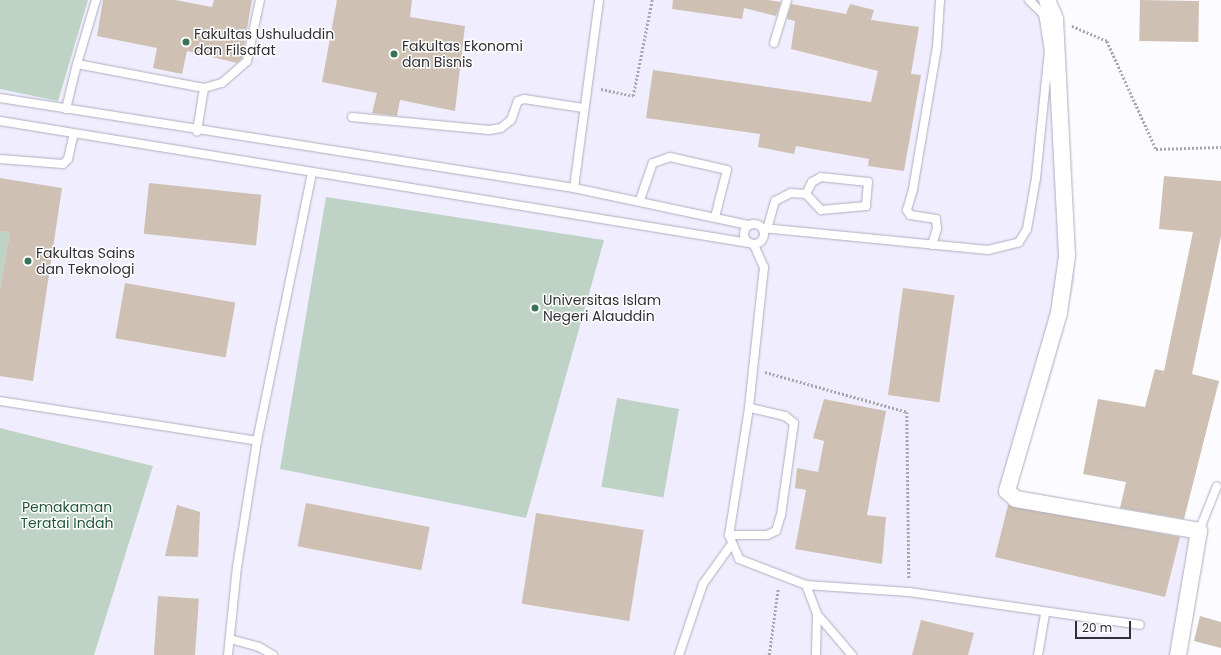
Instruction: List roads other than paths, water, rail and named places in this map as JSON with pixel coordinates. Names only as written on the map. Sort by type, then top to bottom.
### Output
[{"type":"street","points":[[1047,0],[1054,19],[1066,183],[1065,280],[1051,343],[1007,491],[1016,499],[1199,531],[1178,655]]},
{"type":"lane","points":[[66,109],[77,64],[96,0]]},
{"type":"lane","points":[[77,64],[204,88],[222,83],[246,61],[260,0]]},
{"type":"lane","points":[[574,188],[583,108],[599,0]]},
{"type":"lane","points":[[774,43],[787,0]]},
{"type":"lane","points":[[932,245],[937,229],[936,219],[910,215],[906,210],[913,189],[937,47],[940,0]]},
{"type":"lane","points":[[0,98],[197,131],[574,188],[640,200],[715,216],[748,225],[759,224],[765,229],[932,245],[1004,248],[1019,242],[1027,229],[1049,51],[1044,14],[1029,0]]},
{"type":"lane","points":[[197,131],[204,88]]},
{"type":"lane","points":[[352,117],[489,130],[501,128],[511,120],[518,102],[524,99],[583,108]]},
{"type":"lane","points":[[0,121],[312,174],[751,244],[763,239],[775,201],[791,193],[806,194],[821,210],[858,209],[867,205],[870,185],[866,181],[821,177],[812,182],[806,194]]},
{"type":"lane","points":[[0,159],[63,164],[68,159],[74,134]]},
{"type":"lane","points":[[640,200],[653,163],[670,157],[727,170],[715,216]]},
{"type":"lane","points":[[228,655],[236,567],[256,441],[312,174]]},
{"type":"lane","points":[[748,225],[743,234],[751,244],[764,267],[749,408],[729,535],[731,546],[739,559],[780,573],[806,585],[909,592],[1045,614],[1140,625]]},
{"type":"lane","points":[[0,401],[256,441]]},
{"type":"lane","points":[[729,535],[767,534],[776,531],[783,500],[794,423],[786,416],[749,408]]},
{"type":"lane","points":[[1199,531],[1217,486]]},
{"type":"lane","points":[[679,655],[703,584],[731,546]]},
{"type":"lane","points":[[806,585],[817,614],[852,655]]},
{"type":"lane","points":[[816,655],[817,614]]},
{"type":"lane","points":[[1038,655],[1045,614]]},
{"type":"lane","points":[[230,639],[273,655]]},
{"type":"place","name":"Fakultas Ushuluddin dan Filsafat","points":[[186,42]]},
{"type":"place","name":"Fakultas Ekonomi dan Bisnis","points":[[394,54]]},
{"type":"place","name":"Fakultas Sains dan Teknologi","points":[[28,261]]},
{"type":"place","name":"Universitas Islam Negeri Alauddin","points":[[535,308]]},
{"type":"park label","name":"Pemakaman Teratai Indah","points":[[67,516]]}]
